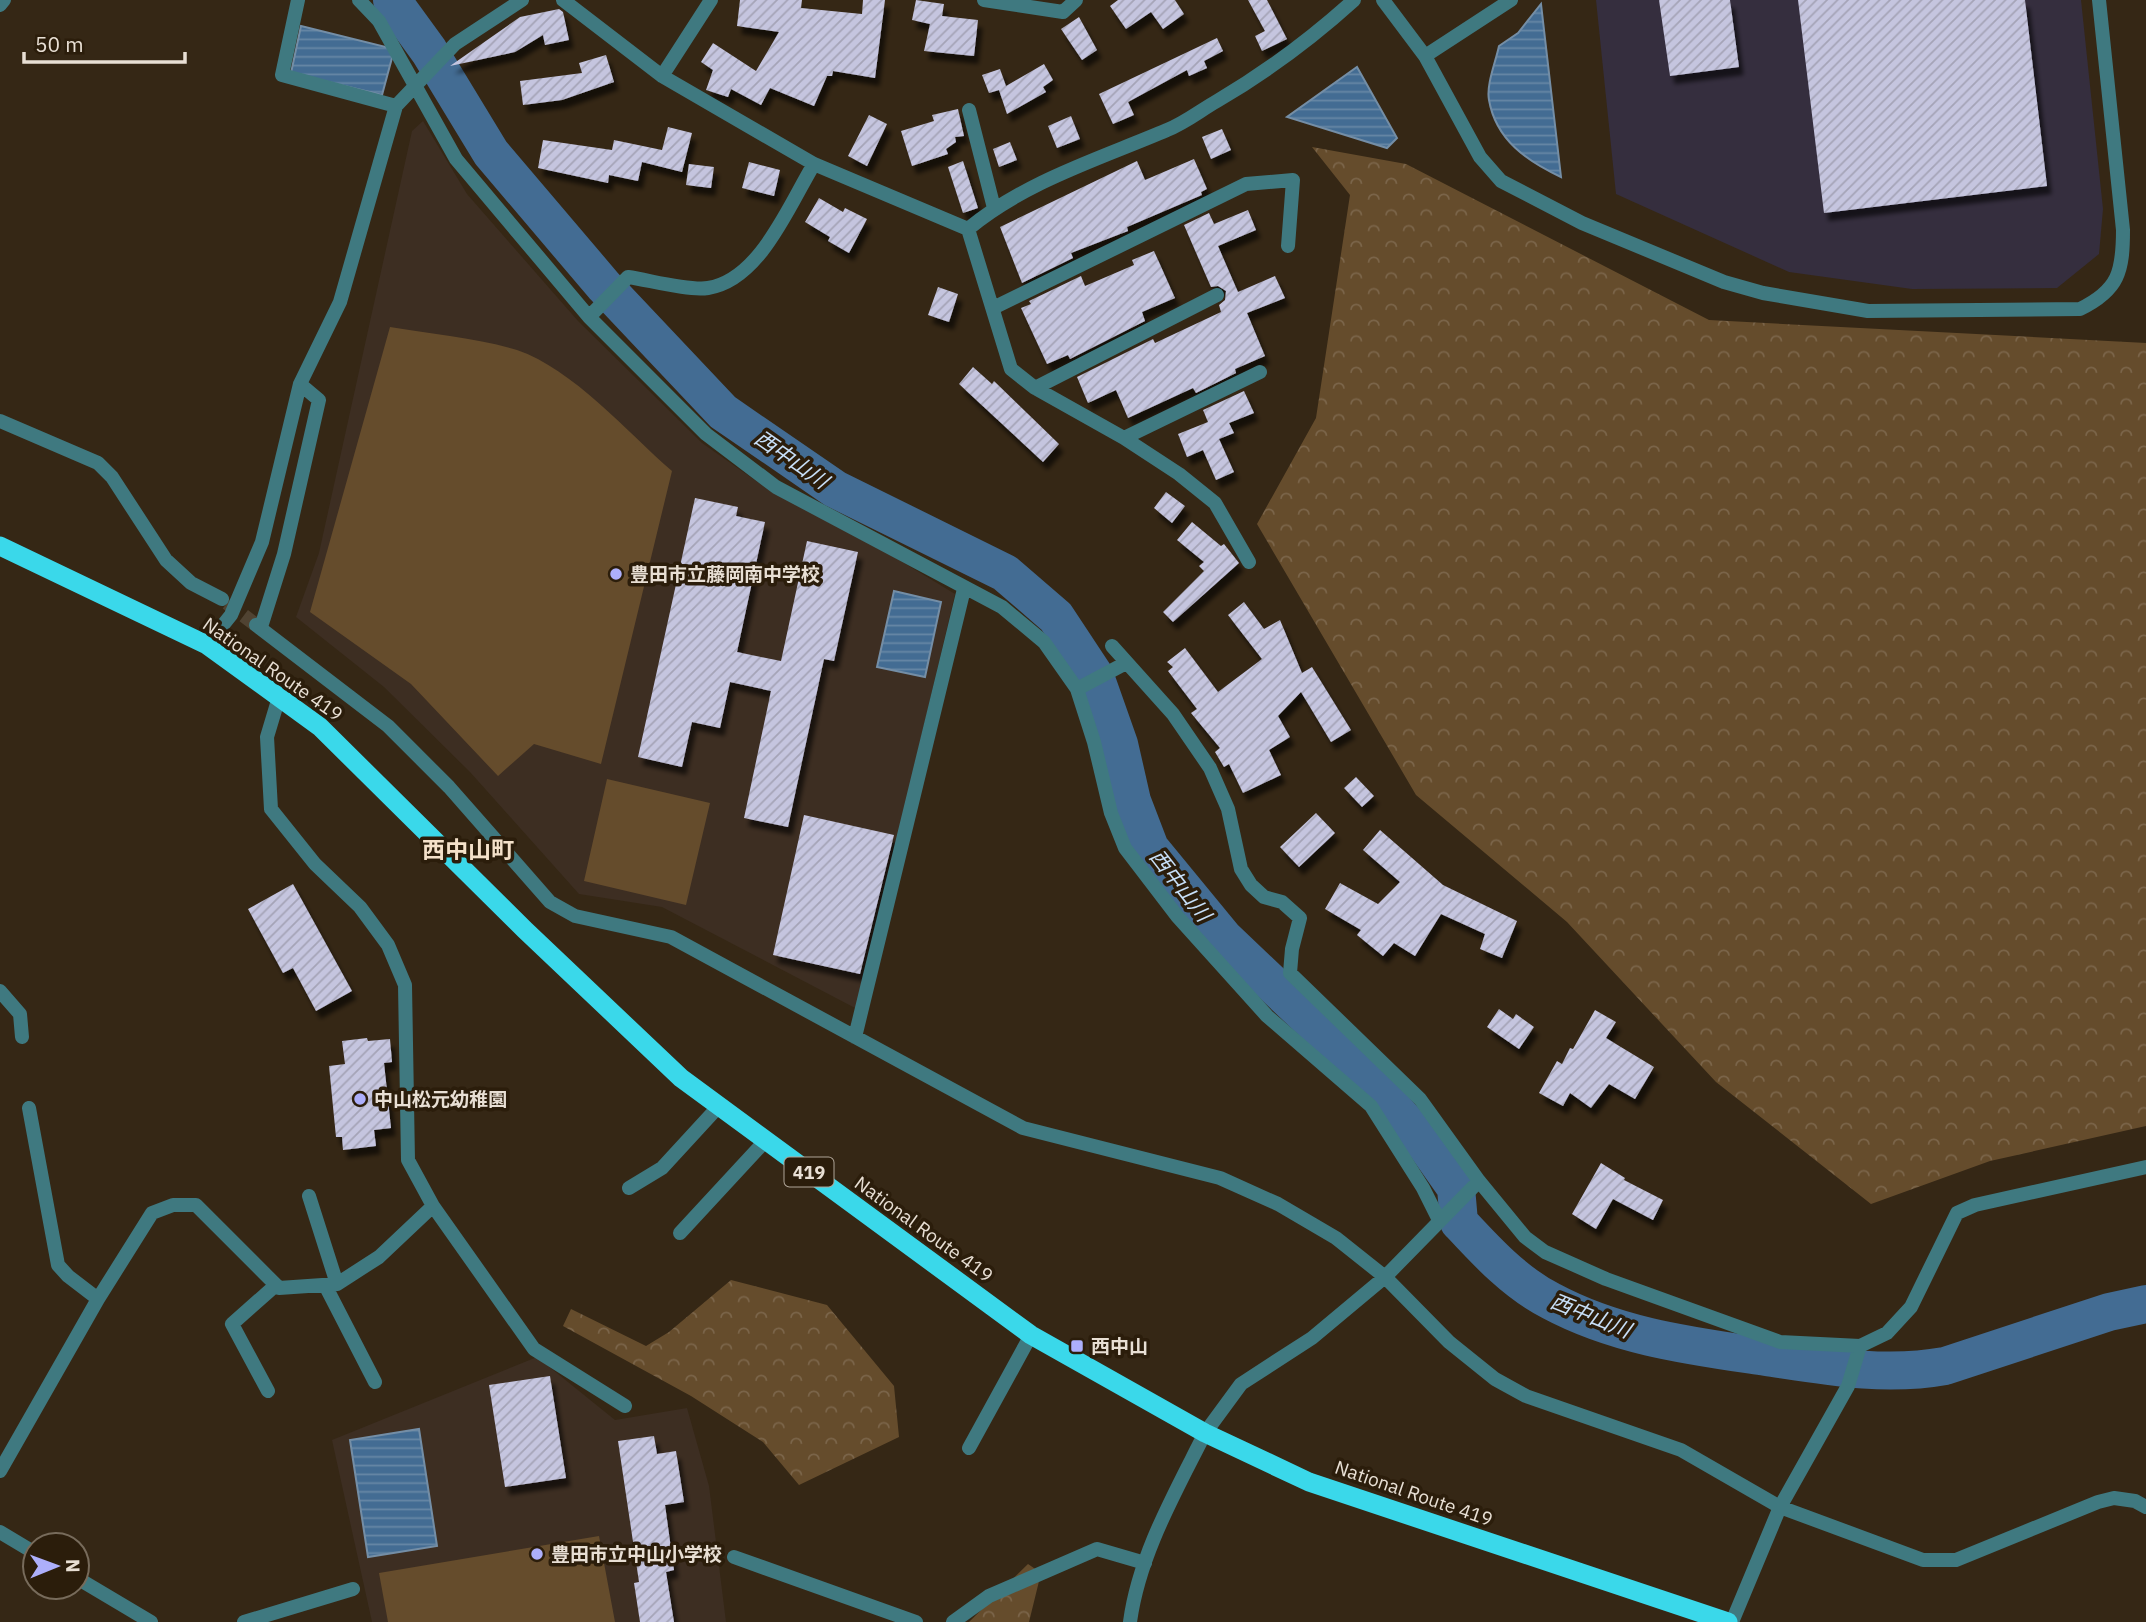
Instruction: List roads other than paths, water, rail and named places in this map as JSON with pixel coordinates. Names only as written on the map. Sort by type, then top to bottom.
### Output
[{"type":"highway","name":"National Route 419","points":[[0,546],[207,645],[320,727],[681,1078],[1031,1335],[1205,1433],[1309,1482],[1730,1622]]},
{"type":"street","points":[[0,5],[4,0]]},
{"type":"street","points":[[298,0],[282,75],[396,106]]},
{"type":"street","points":[[359,0],[379,21],[419,80],[456,159],[592,313],[706,434],[776,487],[1002,607],[1044,642],[1081,687],[1111,813],[1125,848],[1177,916],[1267,1016],[1371,1106],[1444,1216]]},
{"type":"street","points":[[207,645],[231,614],[262,542],[300,384],[340,302],[396,106],[455,44],[522,0]]},
{"type":"street","points":[[563,0],[662,76],[814,164],[968,229],[1011,369],[1035,388],[1124,438],[1179,474],[1215,503],[1249,562]]},
{"type":"street","points":[[662,76],[711,0]]},
{"type":"street","points":[[984,0],[1063,12],[1076,0]]},
{"type":"street","points":[[968,229],[994,208],[1088,160],[1170,129],[1276,66],[1308,42],[1354,0]]},
{"type":"street","points":[[1383,0],[1425,56],[1480,157],[1501,181],[1582,223],[1724,282],[1763,293],[1868,311],[2080,309],[2098,300],[2110,289],[2123,262],[2123,230],[2099,0]]},
{"type":"street","points":[[1425,56],[1511,0]]},
{"type":"street","points":[[969,110],[994,208]]},
{"type":"street","points":[[592,313],[628,277],[706,289],[734,280],[759,256],[814,164]]},
{"type":"street","points":[[993,308],[1246,184],[1293,180],[1289,246]]},
{"type":"street","points":[[1035,388],[1217,295]]},
{"type":"street","points":[[1124,438],[1260,372]]},
{"type":"street","points":[[300,384],[319,400],[284,554],[258,626],[388,726],[449,787],[550,902],[575,916],[671,937],[1023,1128],[1220,1178],[1278,1204],[1336,1238],[1385,1277],[1449,1342],[1495,1379],[1526,1396],[1681,1450],[1780,1507],[1923,1560],[1956,1560],[2098,1502],[2114,1498],[2135,1501],[2146,1507]]},
{"type":"street","points":[[0,421],[99,463],[112,477],[166,560],[191,583],[222,599]]},
{"type":"street","points":[[855,1037],[964,589]]},
{"type":"street","points":[[1112,646],[1121,666],[1173,715],[1210,768],[1228,809],[1241,869],[1251,885],[1264,897],[1282,902],[1300,918],[1292,949],[1290,973],[1420,1099],[1479,1181],[1525,1237],[1545,1252],[1606,1279],[1780,1342],[1859,1350],[1887,1333],[1911,1307],[1957,1213],[1975,1205],[2146,1167]]},
{"type":"street","points":[[1081,687],[1121,666]]},
{"type":"street","points":[[279,697],[267,737],[271,809],[315,864],[360,907],[388,945],[405,985],[408,1160],[433,1206],[534,1349],[625,1406]]},
{"type":"street","points":[[0,991],[20,1014],[22,1037]]},
{"type":"street","points":[[629,1188],[662,1168],[719,1106]]},
{"type":"street","points":[[29,1108],[58,1265],[98,1299]]},
{"type":"street","points":[[680,1233],[766,1140]]},
{"type":"street","points":[[1130,1622],[1134,1592],[1166,1512],[1205,1433],[1241,1384],[1312,1338],[1385,1277],[1479,1181]]},
{"type":"street","points":[[309,1196],[331,1284],[375,1382]]},
{"type":"street","points":[[0,1471],[98,1299],[152,1213],[173,1205],[196,1205],[279,1288],[331,1284],[379,1257],[433,1206]]},
{"type":"street","points":[[268,1391],[232,1324],[276,1285]]},
{"type":"street","points":[[969,1448],[1031,1335]]},
{"type":"street","points":[[1730,1622],[1780,1507],[1848,1386],[1859,1350]]},
{"type":"street","points":[[0,1532],[21,1545]]},
{"type":"street","points":[[953,1622],[989,1596],[1097,1549],[1145,1563]]},
{"type":"street","points":[[734,1557],[916,1622]]},
{"type":"street","points":[[91,1586],[151,1622]]},
{"type":"street","points":[[244,1622],[353,1590]]},
{"type":"water","points":[[1541,4],[1561,177],[1536,164],[1506,138],[1498,127],[1488,94],[1499,46],[1518,33]]},
{"type":"water","points":[[301,26],[390,48],[393,54],[382,95],[291,73]]},
{"type":"water","points":[[1357,67],[1397,138],[1387,148],[1287,117]]},
{"type":"water","points":[[894,591],[941,602],[925,677],[877,667]]},
{"type":"water","points":[[419,1429],[437,1546],[368,1557],[350,1440]]},
{"type":"waterway","name":"西中山川","points":[[392,0],[429,51],[491,153],[604,286],[723,412],[835,489],[1005,573],[1056,617],[1095,676],[1119,744],[1132,801],[1150,848],[1224,938],[1344,1052],[1425,1144],[1456,1188],[1459,1222],[1479,1244],[1525,1285],[1576,1313],[1629,1332],[1711,1349],[1811,1364],[1877,1370],[1945,1366],[2109,1312],[2146,1304]]},
{"type":"tunnel","points":[[227,603],[256,625]]},
{"type":"place","name":"豊田市立藤岡南中学校","points":[[616,574]]},
{"type":"place","name":"中山松元幼稚園","points":[[360,1099]]},
{"type":"place","name":"西中山","points":[[1077,1346]]},
{"type":"place","name":"豊田市立中山小学校","points":[[537,1554]]},
{"type":"district","name":"西中山町","points":[[468,849]]}]
